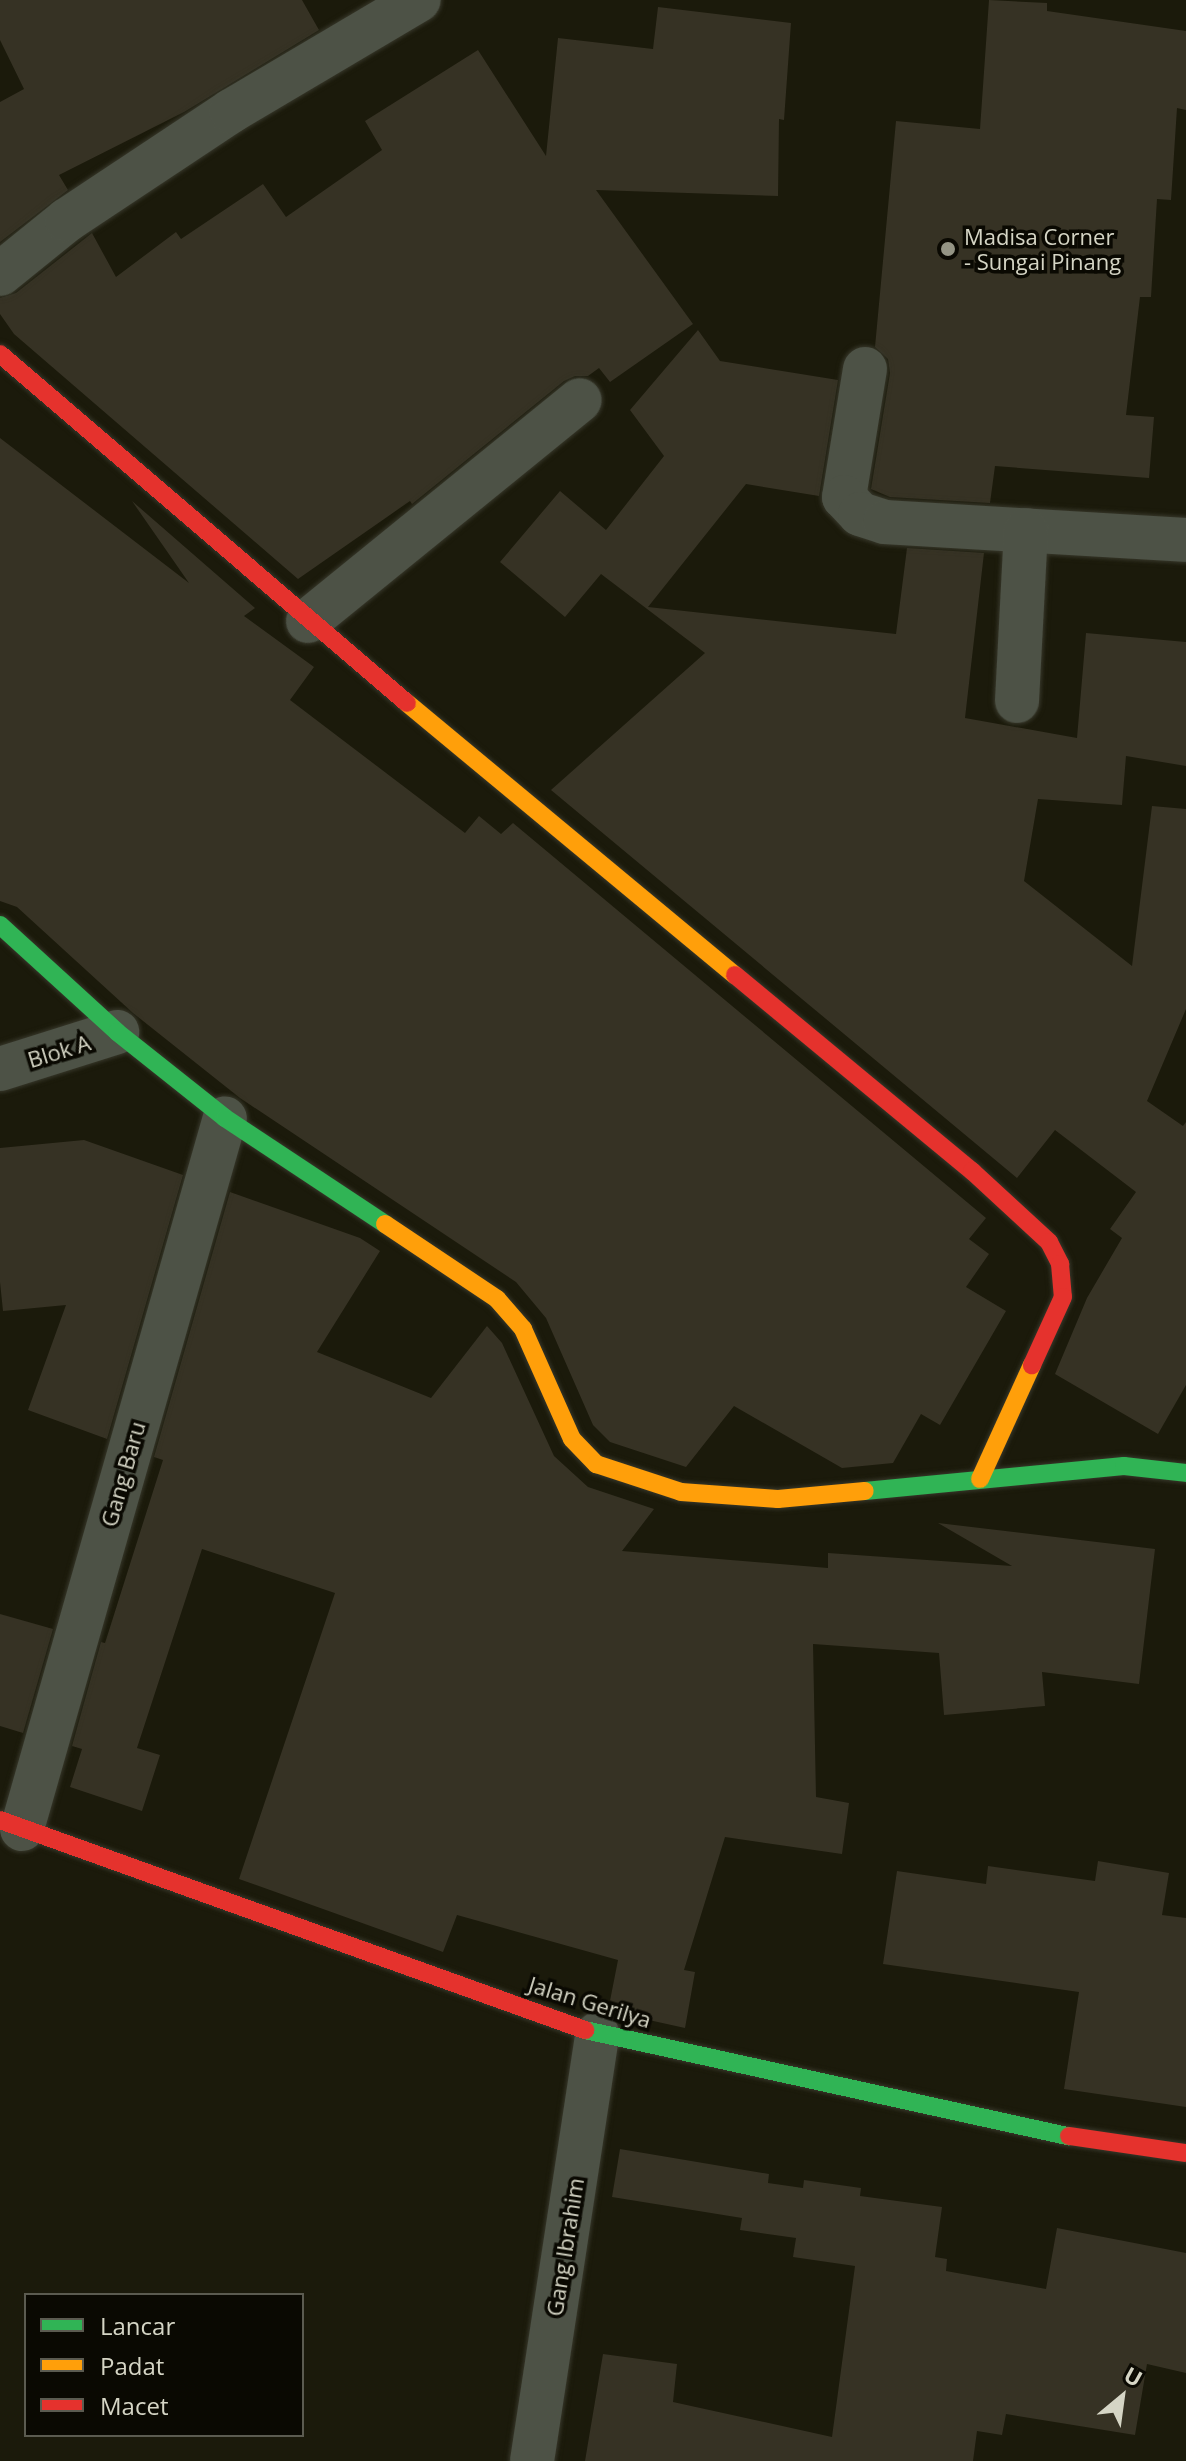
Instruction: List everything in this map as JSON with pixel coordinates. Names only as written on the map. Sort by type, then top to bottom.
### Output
[{"type":"street","points":[[0,274],[67,220],[231,111],[419,0]]},
{"type":"street","points":[[0,354],[308,621],[972,1171],[1049,1242],[1060,1264],[1063,1297],[980,1479]]},
{"type":"street","points":[[865,369],[844,497],[860,514],[885,522],[1186,536]]},
{"type":"street","points":[[308,621],[580,400]]},
{"type":"street","points":[[1017,701],[1026,530]]},
{"type":"street","points":[[0,925],[117,1032],[225,1118],[497,1299],[523,1329],[572,1439],[596,1464],[681,1492],[778,1499],[1124,1466],[1186,1473]]},
{"type":"street","name":"Blok A","points":[[0,1069],[117,1032]]},
{"type":"street","name":"Gang Baru","points":[[11,1825],[225,1118]]},
{"type":"street","name":"Jalan Gerilya","points":[[11,1825],[597,2034],[1043,2132],[1186,2153]]},
{"type":"street","name":"Gang Ibrahim","points":[[532,2461],[597,2034]]},
{"type":"building","points":[[0,0],[302,0],[319,30],[184,112],[59,175],[68,190],[0,242],[0,102],[24,89],[0,40]]},
{"type":"building","points":[[989,0],[1047,3],[1047,11],[1186,31],[1186,110],[1177,108],[1171,200],[1157,199],[1151,297],[1140,297],[1126,415],[1154,417],[1149,478],[995,466],[990,503],[890,497],[871,489],[890,373],[888,359],[875,347],[896,121],[980,129]]},
{"type":"building","points":[[658,7],[791,23],[784,120],[779,119],[778,196],[596,190],[693,324],[610,382],[599,368],[588,376],[575,376],[564,381],[412,504],[410,501],[298,579],[14,334],[0,314],[0,298],[16,293],[92,233],[116,277],[176,232],[181,239],[263,184],[286,217],[382,150],[365,121],[478,50],[546,156],[558,38],[653,49]]},
{"type":"building","points":[[698,330],[720,361],[838,380],[819,496],[746,484],[648,607],[896,634],[907,548],[984,553],[965,718],[1077,738],[1086,633],[1186,642],[1186,766],[1126,756],[1122,805],[1038,799],[1024,881],[1132,966],[1152,806],[1186,809],[1186,1009],[1147,1101],[1183,1126],[1186,1122],[1186,1385],[1158,1434],[1055,1374],[1087,1298],[1122,1238],[1110,1229],[1136,1192],[1055,1130],[1017,1178],[551,790],[705,653],[601,574],[565,617],[500,562],[560,491],[606,530],[664,456],[630,410]]},
{"type":"building","points":[[0,438],[189,583],[132,501],[255,608],[244,616],[314,667],[290,700],[465,833],[479,816],[501,834],[513,823],[986,1218],[969,1239],[989,1254],[966,1287],[1006,1311],[940,1425],[921,1414],[893,1463],[842,1468],[734,1406],[686,1467],[610,1442],[593,1425],[546,1318],[516,1282],[240,1098],[133,1013],[17,907],[0,901]]},
{"type":"building","points":[[84,1140],[183,1175],[107,1439],[28,1410],[66,1305],[3,1311],[0,1282],[0,1148]]},
{"type":"building","points":[[230,1192],[360,1238],[380,1251],[317,1352],[431,1398],[487,1326],[502,1343],[554,1456],[588,1487],[654,1509],[622,1551],[828,1568],[828,1553],[1012,1566],[938,1523],[1155,1549],[1139,1684],[1042,1672],[1045,1706],[944,1715],[939,1653],[813,1644],[816,1797],[849,1803],[842,1854],[725,1837],[684,1970],[695,1972],[685,2028],[608,2011],[618,1960],[457,1915],[443,1952],[239,1879],[335,1593],[202,1549],[137,1748],[160,1755],[142,1811],[70,1787],[82,1749],[72,1746],[101,1642],[105,1643],[163,1460],[154,1457]]},
{"type":"building","points":[[0,1614],[53,1629],[23,1733],[0,1726]]},
{"type":"building","points":[[1098,1861],[1169,1873],[1162,1915],[1186,1918],[1186,2107],[1064,2089],[1079,1992],[883,1964],[897,1871],[986,1884],[988,1866],[1095,1881]]},
{"type":"building","points":[[620,2149],[769,2174],[768,2183],[803,2188],[804,2180],[861,2188],[860,2196],[942,2207],[935,2257],[947,2259],[946,2271],[1046,2289],[1057,2228],[1186,2253],[1186,2373],[1147,2364],[1135,2435],[1006,2414],[1002,2435],[977,2431],[973,2461],[585,2461],[603,2354],[677,2364],[673,2402],[832,2437],[855,2266],[793,2257],[796,2238],[740,2230],[742,2218],[612,2197]]},
{"type":"traffic: fast","points":[[0,925],[117,1032],[225,1118],[385,1224]]},
{"type":"traffic: fast","points":[[865,1491],[1124,1466],[1186,1473]]},
{"type":"traffic: fast","points":[[585,2030],[1069,2136]]},
{"type":"traffic: slow","points":[[407,703],[735,975]]},
{"type":"traffic: slow","points":[[385,1224],[497,1299],[523,1329],[572,1439],[596,1464],[681,1492],[778,1499],[865,1491]]},
{"type":"traffic: slow","points":[[980,1479],[1032,1365]]},
{"type":"traffic: jam","points":[[0,354],[407,703]]},
{"type":"traffic: jam","points":[[735,975],[972,1171],[1049,1242],[1060,1264],[1063,1297],[1032,1365]]},
{"type":"traffic: jam","points":[[0,1820],[585,2030]]},
{"type":"traffic: jam","points":[[1069,2136],[1186,2153]]},
{"type":"place","name":"Madisa Corner - Sungai Pinang","points":[[948,249]]}]
